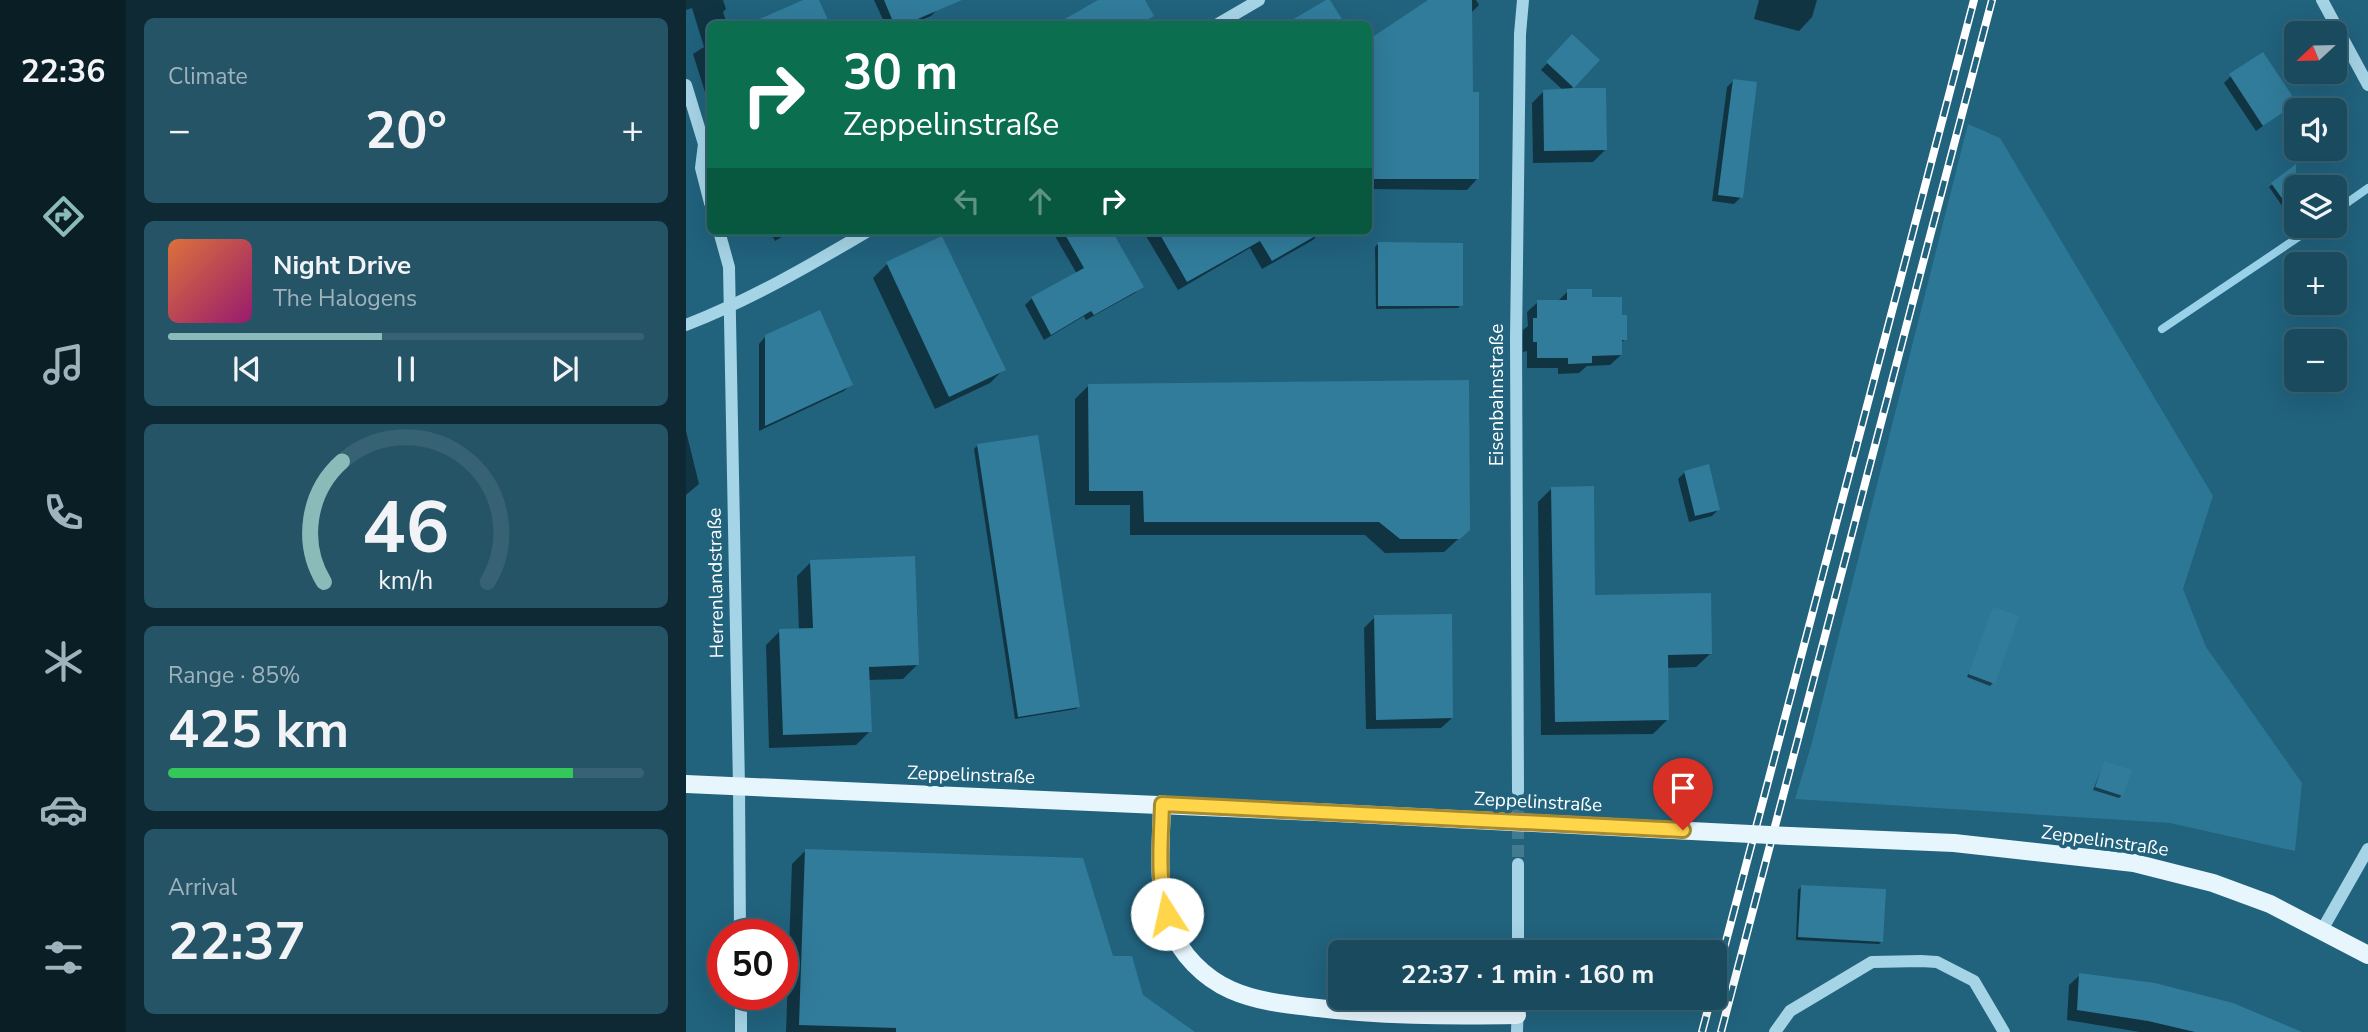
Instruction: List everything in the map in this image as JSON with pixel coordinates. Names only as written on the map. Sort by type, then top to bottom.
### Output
[{"type":"main road","name":"Zeppelinstraße","points":[[686,784],[1162,804],[1954,843],[2134,863],[2173,872],[2270,904],[2368,956]]},
{"type":"main road","points":[[1162,804],[1161,885],[1171,928],[1186,957],[1231,990],[1271,1002],[1390,1015],[1517,1015]]},
{"type":"street","points":[[1223,21],[1259,0]]},
{"type":"street","name":"Eisenbahnstraße","points":[[1518,791],[1516,339],[1523,0]]},
{"type":"street","points":[[2322,0],[2368,85]]},
{"type":"street","points":[[686,85],[704,144],[701,168],[707,191]]},
{"type":"street","name":"Herrenlandstraße","points":[[720,235],[729,267],[740,919]]},
{"type":"street","points":[[686,325],[728,309],[796,274],[861,235]]},
{"type":"street","points":[[2322,930],[2368,849]]},
{"type":"street","points":[[1518,864],[1518,940]]},
{"type":"street","points":[[1775,1032],[1790,1012],[1872,962],[1921,961],[1937,962],[1974,981],[2004,1032]]},
{"type":"street","points":[[741,1010],[741,1032]]},
{"type":"shaded area","points":[[1968,124],[2000,138],[2213,496],[2183,589],[2206,647],[2302,783],[2295,851],[2170,823],[1795,799],[1811,746]]},
{"type":"building","points":[[803,0],[819,0],[829,21],[755,21]]},
{"type":"building","points":[[884,0],[962,0],[913,21],[893,21]]},
{"type":"building","points":[[1098,0],[1145,0],[1154,16],[1145,21],[1061,21]]},
{"type":"building","points":[[1330,0],[1343,21],[1290,21]]},
{"type":"building","points":[[1428,0],[1472,0],[1473,92],[1479,92],[1479,179],[1372,179],[1372,37]]},
{"type":"building","points":[[1572,34],[1600,60],[1574,88],[1546,62]]},
{"type":"building","points":[[2263,52],[2294,98],[2284,98],[2284,112],[2263,126],[2229,74]]},
{"type":"building","points":[[1733,79],[1757,82],[1743,198],[1718,195]]},
{"type":"building","points":[[1606,88],[1607,150],[1544,151],[1543,90]]},
{"type":"building","points":[[2296,164],[2296,175],[2284,175],[2284,201],[2271,183]]},
{"type":"building","points":[[1065,235],[1114,235],[1144,287],[1094,315],[1091,311],[1051,335],[1031,297],[1084,268]]},
{"type":"building","points":[[1160,235],[1317,235],[1272,261],[1260,241],[1187,282]]},
{"type":"building","points":[[942,236],[1006,370],[949,397],[886,262]]},
{"type":"building","points":[[1378,242],[1463,243],[1463,306],[1378,306]]},
{"type":"building","points":[[1567,289],[1592,289],[1592,297],[1622,297],[1622,315],[1627,315],[1627,340],[1622,340],[1622,355],[1592,356],[1592,363],[1568,364],[1568,358],[1537,358],[1537,342],[1533,342],[1533,318],[1537,318],[1537,300],[1567,300]]},
{"type":"building","points":[[820,310],[853,385],[765,426],[765,335]]},
{"type":"building","points":[[1469,380],[1470,530],[1460,539],[1400,539],[1379,522],[1144,522],[1143,491],[1089,491],[1088,384]]},
{"type":"building","points":[[1038,435],[1080,707],[1018,717],[977,444]]},
{"type":"building","points":[[1709,464],[1720,510],[1695,516],[1684,471]]},
{"type":"building","points":[[1594,486],[1595,595],[1711,593],[1712,654],[1668,655],[1669,720],[1555,722],[1551,487]]},
{"type":"building","points":[[915,556],[919,665],[869,667],[872,732],[783,735],[779,629],[813,628],[810,560]]},
{"type":"building","points":[[1993,607],[2019,616],[1995,684],[1968,674]]},
{"type":"building","points":[[1452,614],[1453,718],[1376,720],[1374,615]]},
{"type":"building","points":[[2104,761],[2132,770],[2123,796],[2095,787]]},
{"type":"building","points":[[805,849],[1083,858],[1113,956],[1132,956],[1143,995],[1195,1032],[896,1032],[896,1028],[799,1025]]},
{"type":"building","points":[[1801,885],[1886,889],[1883,942],[1798,937]]},
{"type":"building","points":[[2079,973],[2155,983],[2233,1003],[2302,1032],[2195,1032],[2148,1021],[2077,1010]]},
{"type":"waterway","points":[[2347,203],[2368,188]]},
{"type":"waterway","points":[[2162,329],[2297,238]]},
{"type":"tunnel","points":[[1518,791],[1518,864]]},
{"type":"railway","points":[[1726,940],[1974,0]]},
{"type":"railway","points":[[1721,1032],[1992,0]]},
{"type":"railway","points":[[1702,1032],[1708,1010]]},
{"type":"route","points":[[1167,914],[1160,869],[1162,804],[1683,830]]}]
